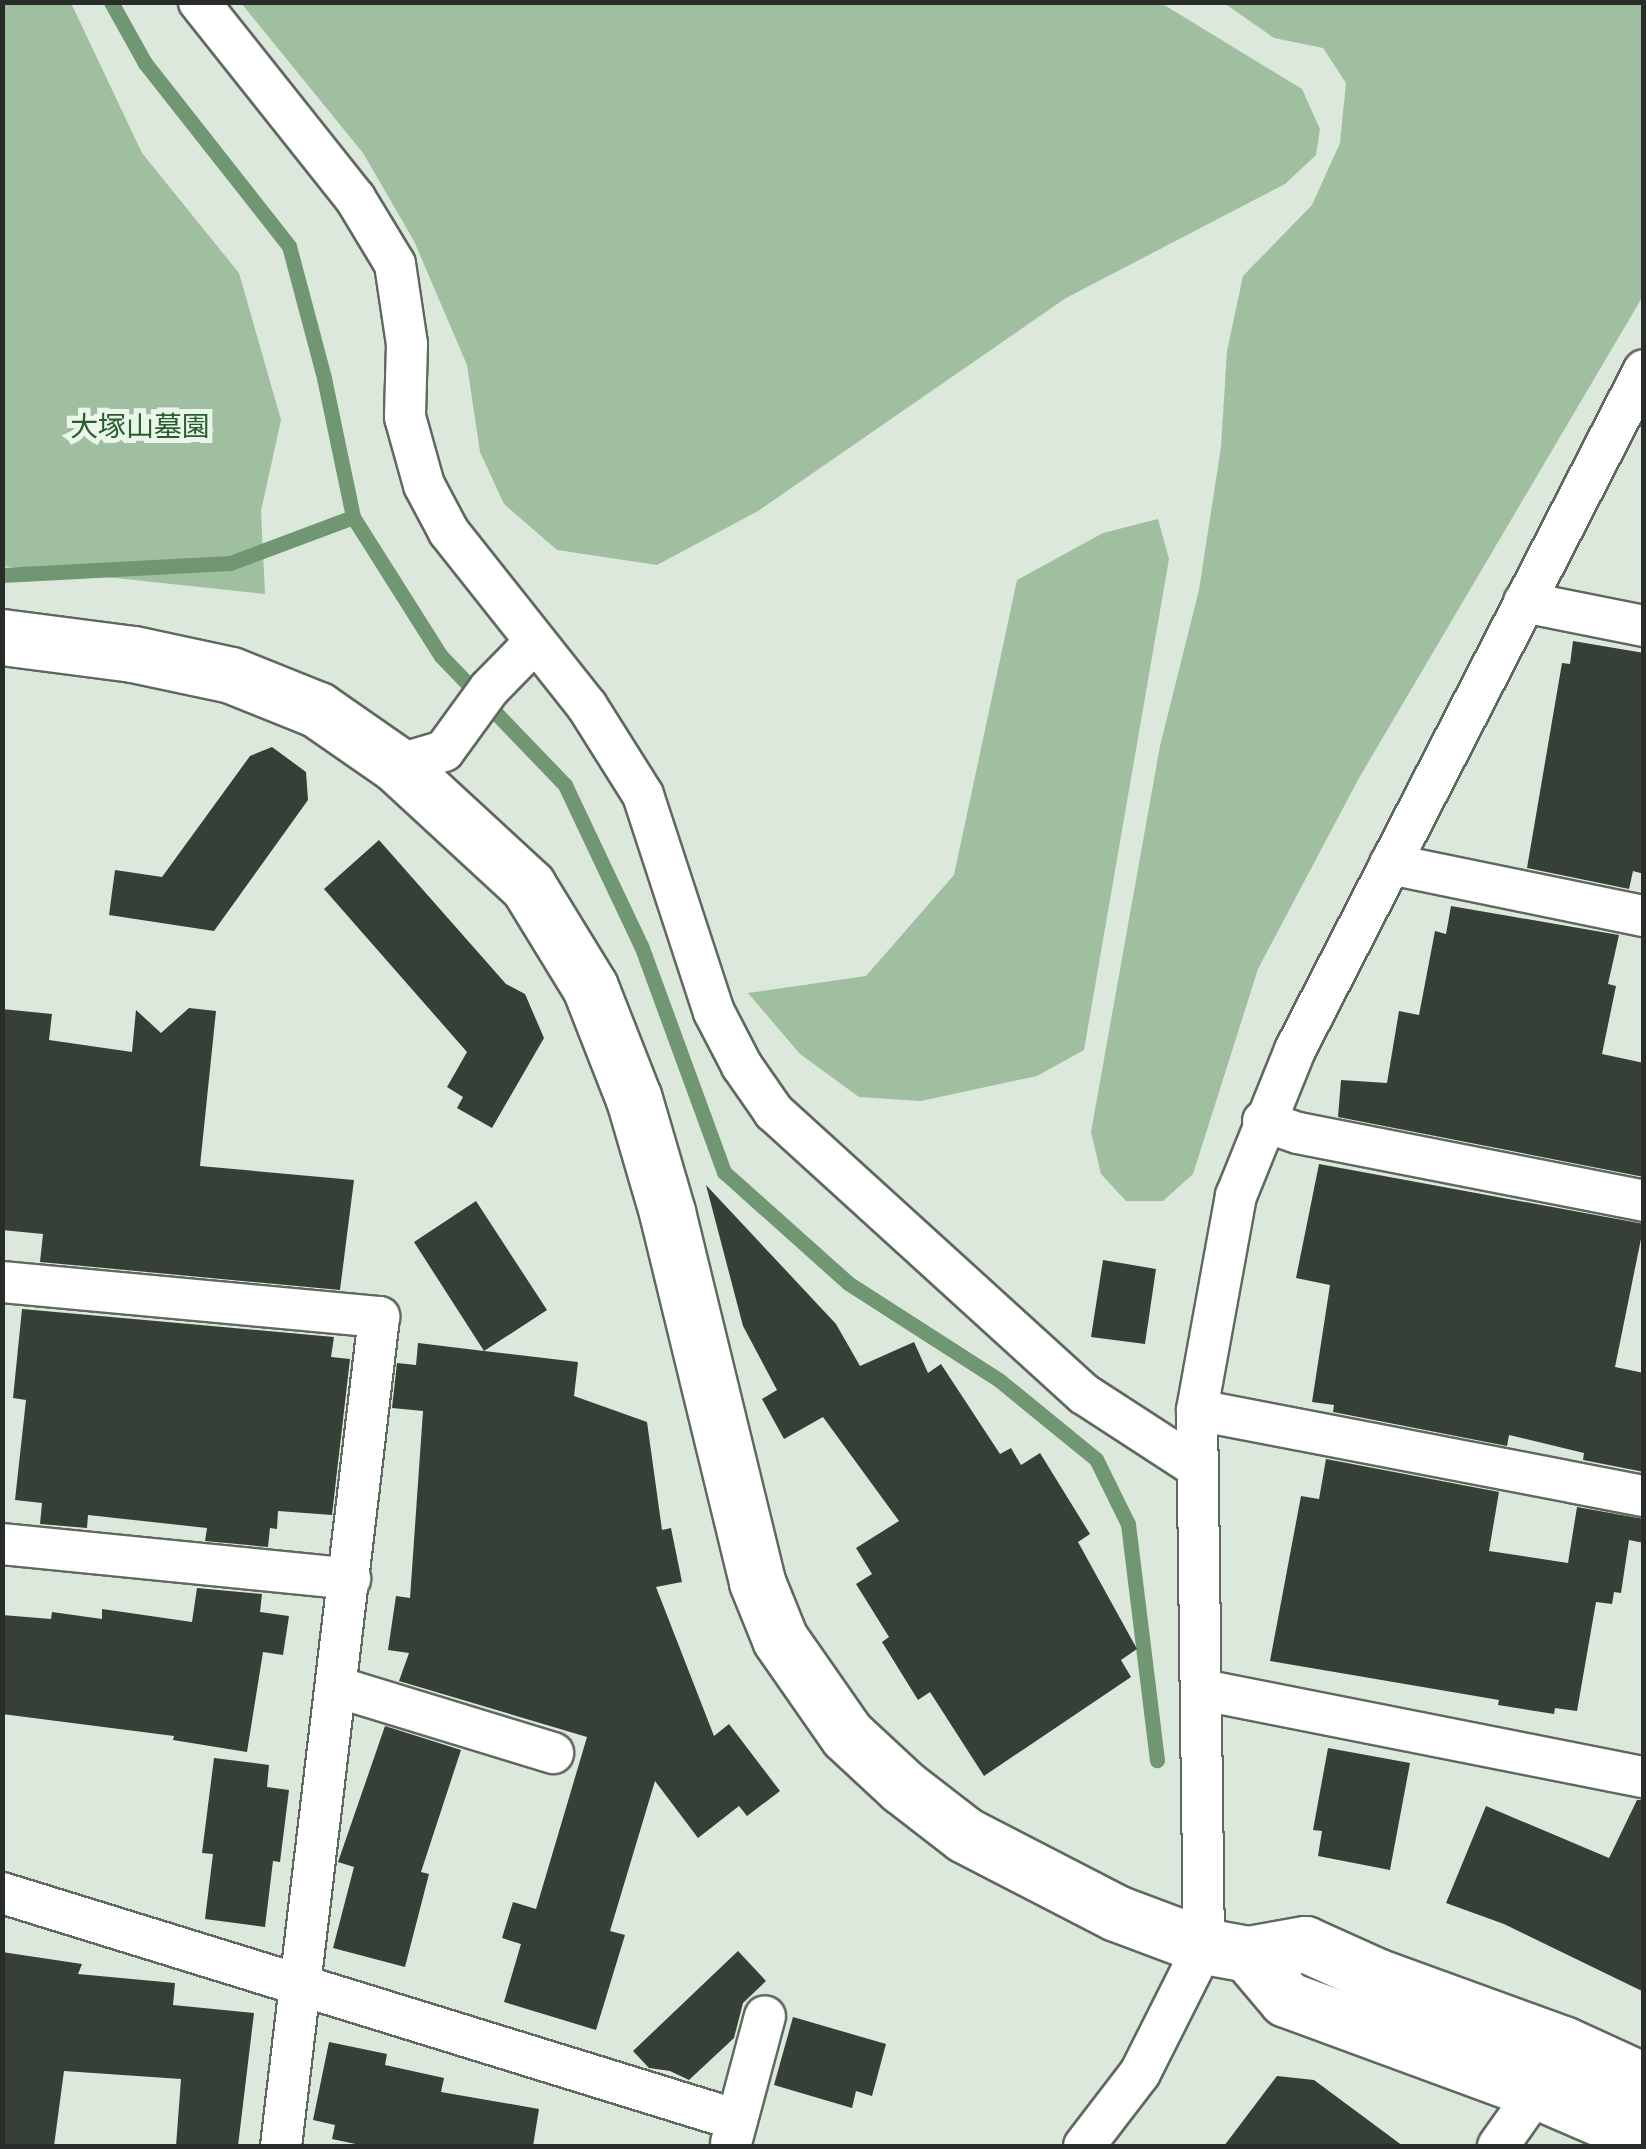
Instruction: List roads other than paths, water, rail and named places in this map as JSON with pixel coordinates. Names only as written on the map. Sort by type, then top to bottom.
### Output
[{"type":"street","points":[[199,2],[355,198],[395,264],[407,344],[405,418],[424,484],[449,532],[587,706],[643,795],[714,1012],[742,1066],[774,1112],[1084,1394],[1195,1466]]},
{"type":"street","points":[[1084,2146],[1140,2074],[1226,1950],[1203,1690],[1195,1466],[1197,1410],[1236,1196],[1263,1121],[1390,864],[1644,370]]},
{"type":"street","points":[[1524,602],[1644,626]]},
{"type":"street","points":[[2,638],[133,654],[231,674],[420,758],[528,886],[590,987],[634,1099],[667,1212],[757,1582],[780,1638],[847,1735],[903,1787],[965,1835],[1100,1906],[1226,1950],[1286,1999],[1536,2091],[1644,2137]]},
{"type":"street","points":[[420,758],[534,643]]},
{"type":"street","points":[[1390,864],[1644,916]]},
{"type":"street","points":[[1263,1121],[1298,1133],[1644,1201]]},
{"type":"street","points":[[2,1282],[379,1317],[280,2146]]},
{"type":"street","points":[[1197,1410],[1644,1496]]},
{"type":"street","points":[[2,1544],[350,1579]]},
{"type":"street","points":[[337,1688],[553,1753]]},
{"type":"street","points":[[1203,1690],[1644,1777]]},
{"type":"street","points":[[2,1893],[299,1981],[733,2133],[765,2016]]},
{"type":"street","points":[[1226,1950],[1305,1944],[1376,1976],[1564,2044],[1644,2081]]},
{"type":"street","points":[[1498,2146],[1536,2091]]},
{"type":"waterway","points":[[111,2],[145,63],[289,246],[324,378],[353,517],[441,656],[565,785],[642,948],[724,1172],[848,1283],[999,1380],[1096,1459],[1128,1524],[1157,1760]]},
{"type":"waterway","points":[[2,575],[230,563],[353,517]]},
{"type":"park label","name":"大塚山墓園","points":[[140,426]]}]
